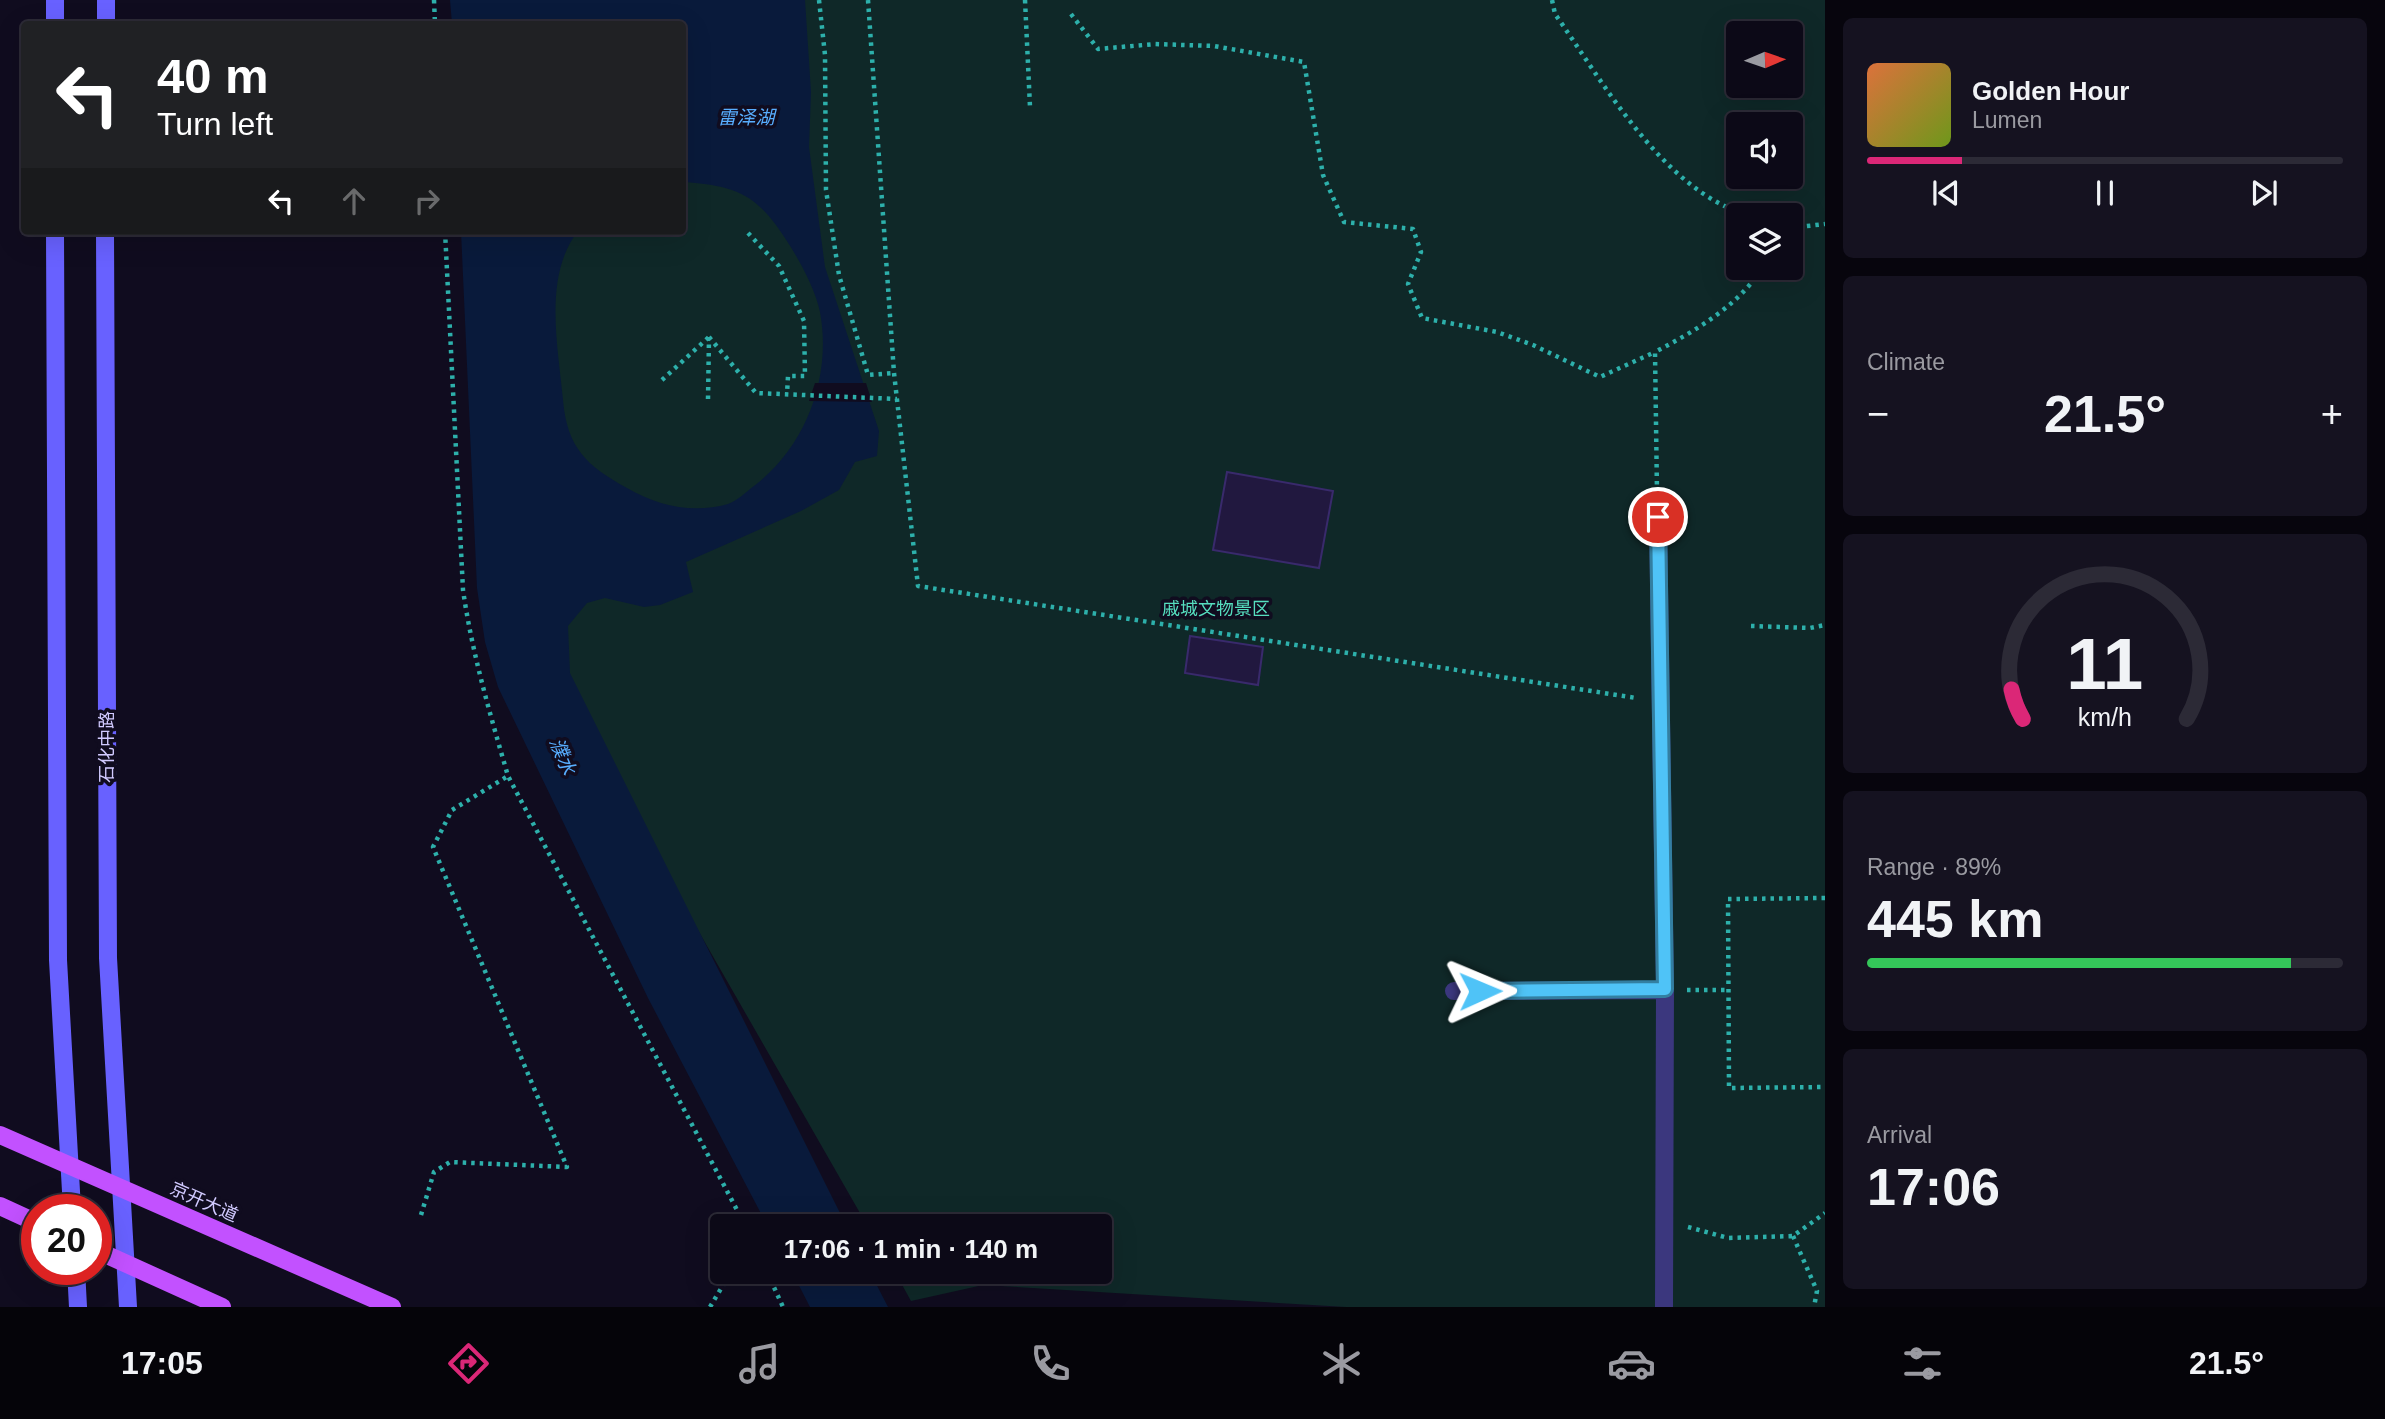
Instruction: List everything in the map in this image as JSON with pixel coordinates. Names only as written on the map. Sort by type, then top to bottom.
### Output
[{"type":"main road","points":[[55,0],[55,21]]},
{"type":"main road","points":[[106,0],[106,21]]},
{"type":"main road","points":[[55,235],[58,960],[71,1194]]},
{"type":"main road","name":"石化中路","points":[[105,235],[108,958],[128,1307]]},
{"type":"main road","name":"京开大道","points":[[0,1135],[392,1307]]},
{"type":"main road","points":[[0,1206],[21,1216]]},
{"type":"main road","points":[[112,1257],[222,1307]]},
{"type":"main road","points":[[77,1285],[78,1307]]},
{"type":"lane","points":[[1658,517],[1665,989],[1664,1307]]},
{"type":"lane","points":[[1454,991],[1665,989]]},
{"type":"path","points":[[433,0],[435,21]]},
{"type":"path","points":[[819,0],[825,55],[826,190],[839,275],[868,374],[894,373]]},
{"type":"path","points":[[868,0],[894,373],[918,586],[1661,702]]},
{"type":"path","points":[[1024,0],[1031,107]]},
{"type":"path","points":[[1552,0],[1555,14],[1652,150],[1687,181],[1726,206]]},
{"type":"path","points":[[1071,14],[1098,50],[1155,44],[1214,46],[1304,62],[1323,175],[1344,222],[1413,229],[1421,252],[1408,284],[1422,318],[1497,332],[1533,345],[1600,377],[1700,329],[1748,289],[1754,280]]},
{"type":"path","points":[[1803,227],[1825,224]]},
{"type":"path","points":[[748,233],[779,266],[804,321],[805,376],[788,376],[786,394]]},
{"type":"path","points":[[445,235],[463,590],[469,631],[508,776],[739,1214]]},
{"type":"path","points":[[709,337],[756,393],[897,399]]},
{"type":"path","points":[[662,380],[709,337]]},
{"type":"path","points":[[708,399],[709,337]]},
{"type":"path","points":[[1655,352],[1658,517]]},
{"type":"path","points":[[1751,626],[1810,628],[1825,625]]},
{"type":"path","points":[[421,1215],[434,1172],[450,1162],[566,1167],[433,847],[452,810],[508,776]]},
{"type":"path","points":[[1825,898],[1728,899],[1729,1087],[1825,1087]]},
{"type":"path","points":[[1665,989],[1729,989]]},
{"type":"path","points":[[1664,1220],[1728,1238],[1793,1236],[1825,1213]]},
{"type":"path","points":[[1793,1236],[1817,1291],[1814,1307]]},
{"type":"path","points":[[710,1307],[724,1284]]},
{"type":"path","points":[[772,1284],[783,1307]]},
{"type":"green space","name":"戚城文物景区","points":[[537,0],[1825,0],[1825,1307],[1346,1307],[983,1285],[911,1301],[902,1284],[1112,1284],[1112,1214],[861,1214],[562,693],[542,235],[686,235],[686,21],[664,21]]},
{"type":"water","points":[[450,0],[805,0],[811,92],[809,147],[825,267],[879,431],[877,456],[855,462],[839,490],[801,511],[686,562],[693,592],[660,605],[644,607],[605,598],[587,603],[568,626],[570,673],[840,1214],[761,1214],[648,998],[498,687],[485,642],[477,588],[461,235],[576,235],[560,269],[555,312],[565,417],[574,443],[590,463],[613,480],[651,500],[689,508],[731,503],[772,470],[788,452],[811,409],[822,361],[823,337],[818,304],[809,280],[792,249],[760,206],[748,198],[721,187],[686,182],[686,21],[452,21]]},
{"type":"water","points":[[798,1284],[876,1284],[888,1307],[810,1307]]},
{"type":"pier","points":[[815,383],[866,383],[872,402],[809,401]]},
{"type":"building","points":[[1227,472],[1333,491],[1319,568],[1213,550]]},
{"type":"building","points":[[1190,636],[1263,647],[1258,685],[1185,673]]},
{"type":"route","points":[[1480,991],[1665,989],[1658,517]]},
{"type":"water label","name":"雷泽湖","points":[[746,117]]},
{"type":"water label","name":"濮水","points":[[563,756]]}]
